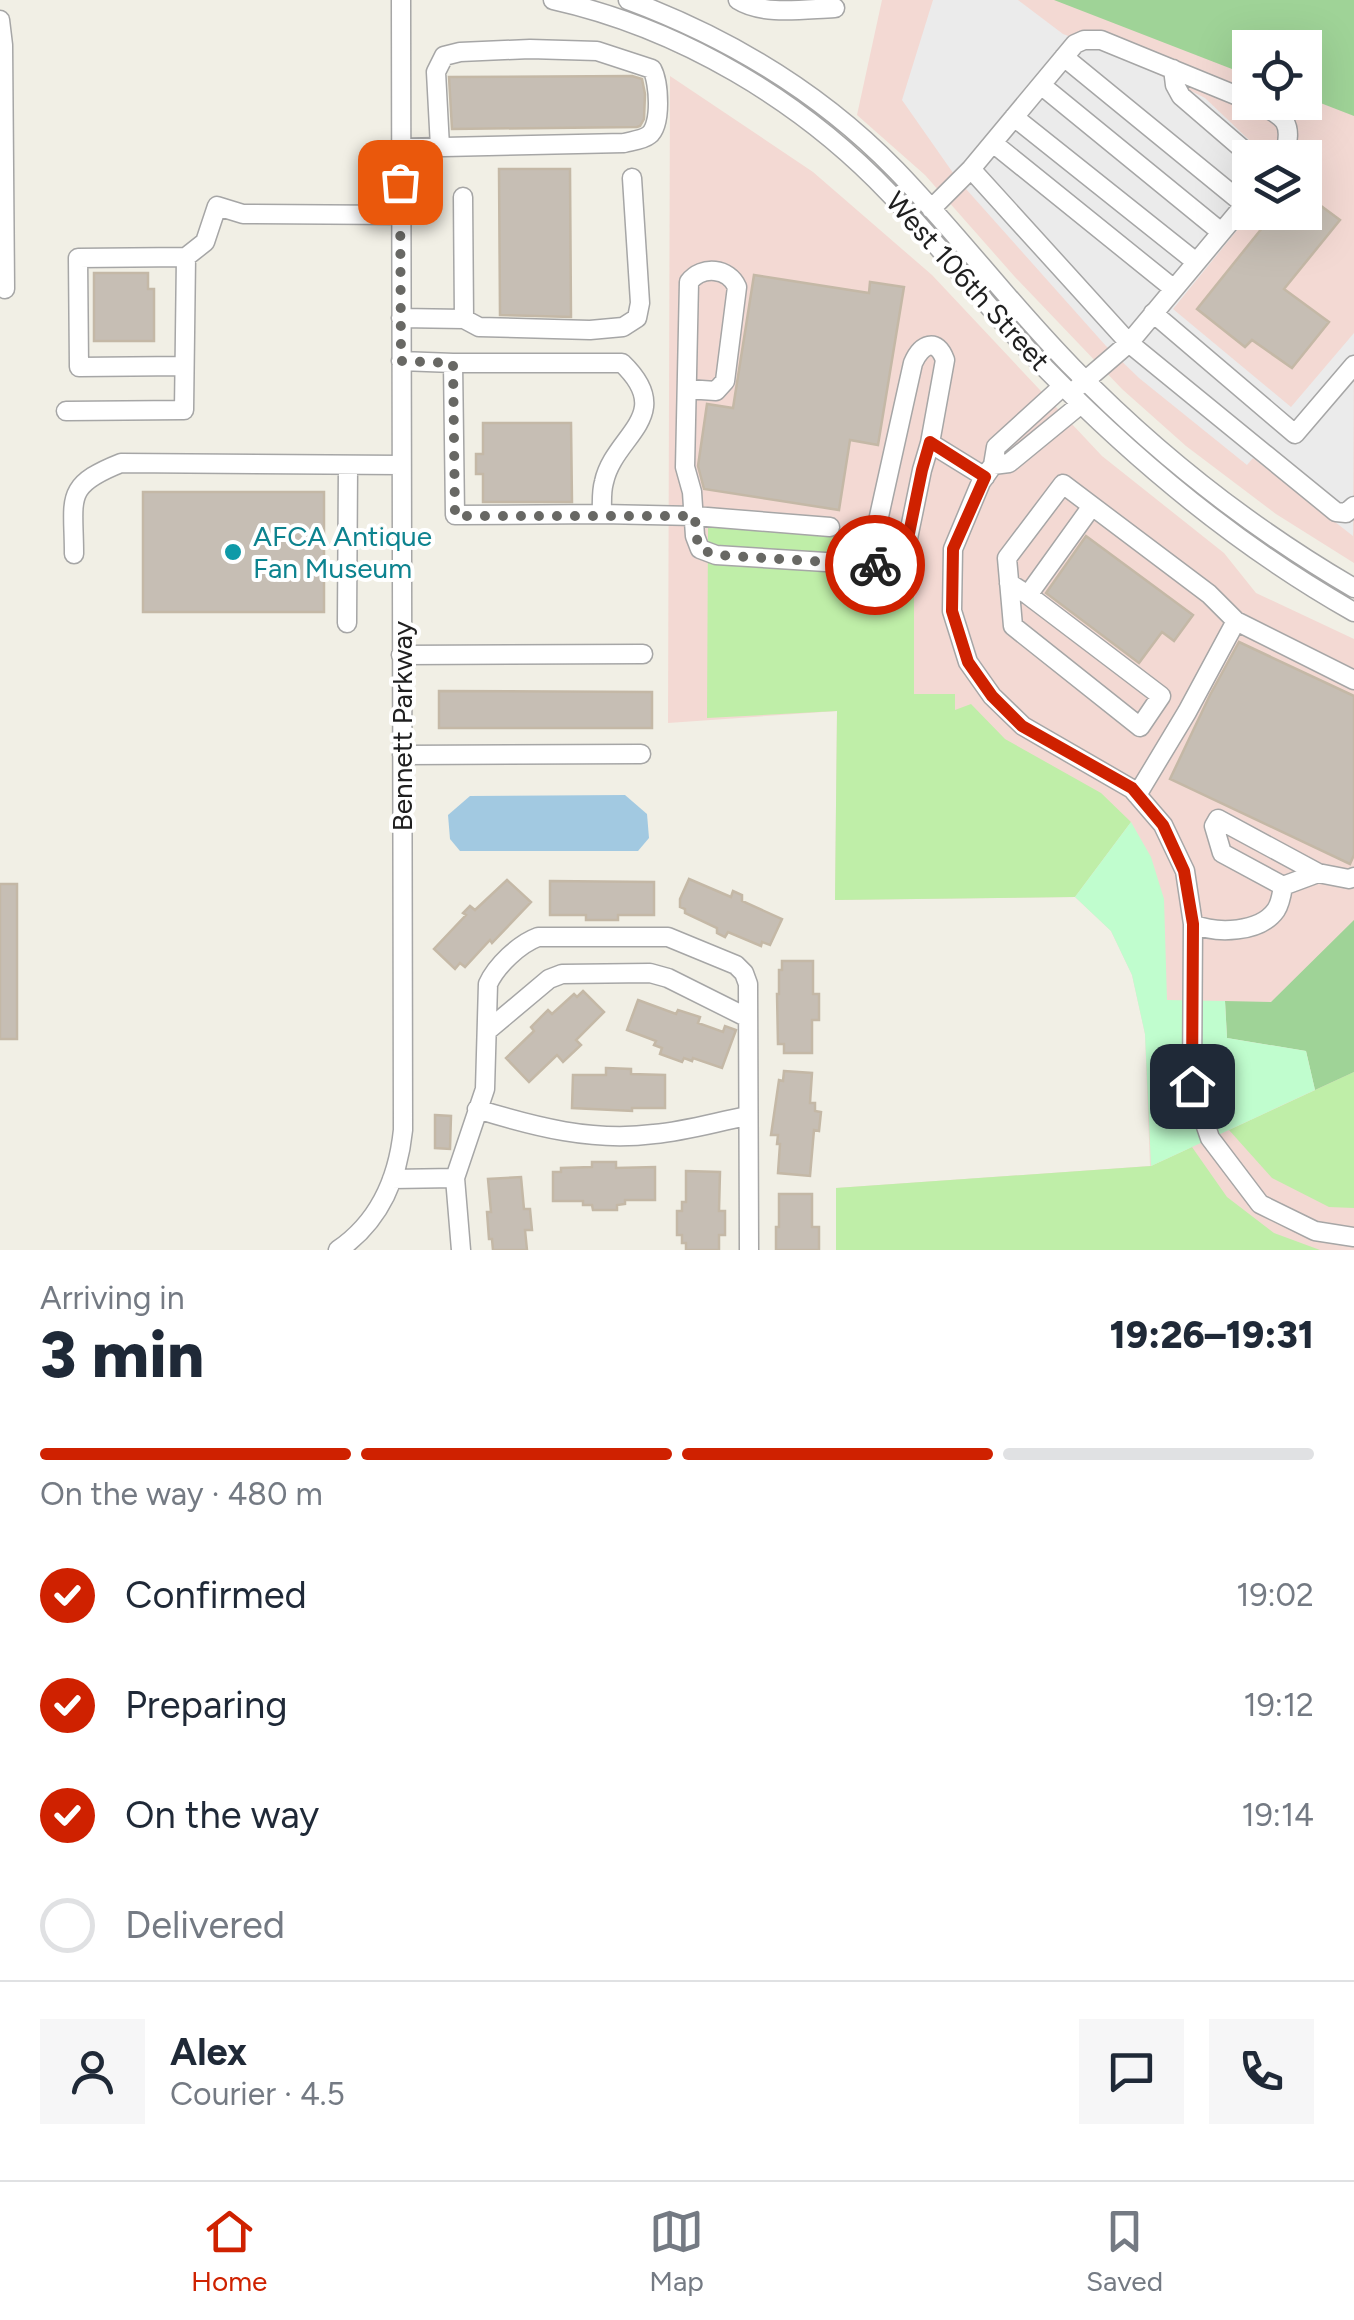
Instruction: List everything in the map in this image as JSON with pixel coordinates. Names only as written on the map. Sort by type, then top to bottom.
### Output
[{"type":"street","name":"Bennett Parkway","points":[[338,1250],[360,1232],[381,1205],[401,1150],[403,1130],[401,0]]},
{"type":"street","name":"West 106th Street","points":[[553,0],[597,12],[693,50],[752,83],[823,133],[888,192],[1019,340],[1144,463],[1222,526],[1354,612]]},
{"type":"street","name":"West 106th Street","points":[[628,0],[711,35],[802,90],[878,153],[1086,381],[1165,454],[1275,538],[1354,588]]},
{"type":"street","points":[[738,0],[760,8],[835,8]]},
{"type":"street","points":[[0,20],[4,46],[5,289]]},
{"type":"street","points":[[931,209],[971,168],[1075,44],[1084,40],[1101,40],[1232,93]]},
{"type":"street","points":[[400,148],[624,143],[648,137],[656,125],[657,79],[652,68],[597,51],[530,49],[444,56],[436,72],[440,147]]},
{"type":"street","points":[[1064,57],[1232,189]]},
{"type":"street","points":[[1173,68],[1181,96],[1232,140]]},
{"type":"street","points":[[1041,84],[1222,232]]},
{"type":"street","points":[[1014,117],[1196,262]]},
{"type":"street","points":[[992,142],[1174,289]]},
{"type":"street","points":[[971,168],[1128,343],[1336,512],[1346,513],[1354,506]]},
{"type":"street","points":[[401,318],[464,319],[479,327],[623,328],[637,318],[640,303],[632,178]]},
{"type":"street","points":[[464,197],[464,319]]},
{"type":"street","points":[[184,366],[79,367],[78,258],[186,257],[204,242],[217,206],[243,214],[400,215]]},
{"type":"street","points":[[1232,220],[1128,343],[1071,395],[996,447],[953,549],[952,611],[968,662],[992,696],[1022,726],[1132,788],[1163,825],[1184,871],[1193,924],[1192,1086],[1210,1138],[1260,1204],[1314,1231],[1354,1237]]},
{"type":"street","points":[[66,411],[184,410],[186,257]]},
{"type":"street","points":[[687,389],[716,391],[725,381],[737,287],[733,278],[724,273],[701,271],[689,282],[685,467],[700,549],[716,555],[892,568],[905,553],[945,360],[942,350],[926,346],[913,363],[872,548],[873,565]]},
{"type":"street","points":[[1153,314],[1294,434]]},
{"type":"street","points":[[401,361],[622,364],[640,386],[642,418],[604,480],[602,514]]},
{"type":"street","points":[[453,363],[455,516],[695,516],[830,527]]},
{"type":"street","points":[[1274,462],[1354,365]]},
{"type":"street","points":[[930,442],[989,471]]},
{"type":"street","points":[[74,554],[74,498],[79,486],[98,472],[121,463],[401,465]]},
{"type":"street","points":[[348,465],[348,623]]},
{"type":"street","points":[[1160,696],[1140,727],[1013,626],[1007,558],[1062,484],[1210,594],[1236,621],[1354,680]]},
{"type":"street","points":[[1028,594],[1092,506]]},
{"type":"street","points":[[1009,583],[1186,712]]},
{"type":"street","points":[[1137,795],[1236,621]]},
{"type":"street","points":[[402,654],[643,654]]},
{"type":"street","points":[[402,755],[641,754]]},
{"type":"street","points":[[1318,872],[1284,886],[1222,854],[1214,826],[1218,819],[1318,872],[1354,877]]},
{"type":"street","points":[[1193,924],[1234,929],[1258,925],[1277,909],[1284,886]]},
{"type":"street","points":[[461,1250],[455,1178],[485,1090],[488,984],[493,972],[529,940],[538,937],[668,937],[736,964],[748,984],[749,1250]]},
{"type":"street","points":[[486,1031],[549,979],[562,974],[650,973],[748,1018]]},
{"type":"street","points":[[477,1108],[529,1126],[581,1135],[650,1135],[747,1116]]},
{"type":"street","points":[[392,1179],[455,1178]]},
{"type":"shaded area","points":[[882,0],[1354,0],[1354,563],[1276,514],[1186,446],[1122,389],[925,175],[857,115]]},
{"type":"shaded area","points":[[933,0],[1018,0],[1063,34],[1117,54],[1205,98],[1249,140],[1232,140],[1232,230],[1237,230],[1173,309],[1291,407],[1354,333],[1353,536],[1253,458],[1247,465],[1139,378],[958,180],[902,100]]},
{"type":"shaded area","points":[[670,76],[813,172],[932,275],[1102,456],[1224,553],[1256,593],[1354,639],[1354,1250],[836,1250],[836,1188],[1150,1166],[1145,1034],[1132,975],[1111,931],[1075,897],[835,900],[837,711],[668,723]]},
{"type":"green space","points":[[1054,0],[1354,0],[1354,116],[1322,104],[1322,30],[1232,30],[1232,69]]},
{"type":"green space","points":[[708,528],[914,529],[914,694],[955,694],[955,710],[971,704],[1005,739],[1101,793],[1131,822],[1075,897],[835,900],[837,711],[707,718]]},
{"type":"green space","points":[[1131,822],[1151,857],[1164,899],[1167,1000],[1225,1001],[1227,1038],[1306,1051],[1315,1090],[1151,1166],[1145,1034],[1132,975],[1111,931],[1075,897]]},
{"type":"green space","points":[[1354,920],[1354,1072],[1315,1090],[1306,1051],[1227,1038],[1225,1001],[1271,1002]]},
{"type":"green space","points":[[1354,1072],[1354,1208],[1329,1207],[1272,1178],[1229,1130]]},
{"type":"green space","points":[[1192,1147],[1227,1197],[1274,1233],[1320,1250],[836,1250],[836,1188],[1151,1166]]},
{"type":"water","points":[[625,795],[647,814],[649,838],[638,851],[460,851],[450,839],[448,815],[470,796]]},
{"type":"building","points":[[449,77],[642,79],[645,94],[644,119],[637,127],[452,129]]},
{"type":"building","points":[[499,169],[570,169],[571,317],[500,315]]},
{"type":"building","points":[[1322,207],[1340,220],[1284,289],[1329,322],[1292,368],[1252,340],[1245,347],[1197,309],[1261,230],[1322,230]]},
{"type":"building","points":[[94,273],[148,273],[148,289],[154,289],[154,341],[94,341]]},
{"type":"building","points":[[754,275],[869,293],[870,282],[904,287],[878,445],[850,440],[839,510],[704,489],[698,466],[707,404],[733,408]]},
{"type":"building","points":[[483,423],[571,423],[572,502],[483,502],[483,474],[476,474],[476,454],[483,454]]},
{"type":"building","name":"AFCA Antique Fan Museum","points":[[143,492],[324,492],[324,612],[143,612]]},
{"type":"building","points":[[1086,536],[1193,615],[1174,641],[1162,632],[1139,663],[1046,593]]},
{"type":"building","points":[[1239,642],[1354,696],[1354,855],[1350,864],[1170,779]]},
{"type":"building","points":[[439,691],[652,692],[652,728],[439,728]]},
{"type":"building","points":[[689,879],[731,897],[733,891],[742,895],[742,901],[782,919],[770,945],[762,942],[761,946],[728,932],[725,937],[717,933],[717,928],[685,913],[680,899]]},
{"type":"building","points":[[507,880],[531,902],[465,967],[460,963],[455,969],[434,949],[470,906],[475,910]]},
{"type":"building","points":[[550,881],[654,882],[654,915],[586,920],[586,915],[550,915]]},
{"type":"building","points":[[0,884],[17,884],[17,1039],[0,1039]]},
{"type":"building","points":[[782,961],[813,961],[813,994],[819,994],[819,1020],[812,1020],[812,1053],[784,1053],[784,1044],[778,1044],[777,994]]},
{"type":"building","points":[[583,991],[604,1012],[576,1040],[581,1045],[563,1062],[557,1055],[529,1082],[506,1058],[534,1031],[531,1027],[548,1010],[552,1014]]},
{"type":"building","points":[[638,1000],[676,1014],[678,1010],[700,1017],[698,1023],[723,1032],[725,1026],[736,1030],[722,1068],[693,1058],[684,1058],[682,1062],[660,1054],[662,1048],[654,1045],[656,1041],[627,1030]]},
{"type":"building","points":[[606,1068],[631,1069],[631,1074],[665,1075],[665,1108],[572,1108],[573,1075],[606,1075]]},
{"type":"building","points":[[784,1071],[812,1073],[810,1103],[815,1103],[815,1111],[821,1112],[819,1131],[814,1130],[810,1176],[778,1173],[780,1144],[778,1135],[771,1135],[779,1080],[783,1081]]},
{"type":"building","points":[[435,1115],[451,1116],[450,1149],[435,1148]]},
{"type":"building","points":[[592,1162],[616,1162],[616,1168],[655,1167],[655,1200],[625,1200],[625,1204],[617,1205],[617,1210],[593,1210],[592,1205],[583,1205],[583,1201],[553,1201],[553,1172],[592,1167]]},
{"type":"building","points":[[686,1171],[720,1172],[719,1211],[725,1211],[725,1235],[719,1235],[719,1250],[686,1250],[682,1235],[677,1235],[677,1211],[682,1211],[682,1202],[686,1202]]},
{"type":"building","points":[[521,1177],[524,1209],[530,1209],[532,1230],[525,1230],[527,1250],[493,1250],[487,1212],[491,1212],[488,1179]]},
{"type":"building","points":[[779,1194],[812,1194],[812,1227],[819,1227],[819,1250],[776,1250]]},
{"type":"way so far","points":[[400,182],[401,361],[453,363],[455,516],[695,516],[700,549],[716,555],[875,565]]},
{"type":"place","name":"AFCA Antique Fan Museum","points":[[233,552]]},
{"type":"route","points":[[875,565],[892,568],[901,562],[930,442],[985,477],[953,549],[952,611],[968,662],[992,696],[1022,726],[1132,788],[1163,825],[1184,871],[1193,924],[1192,1086]]}]
